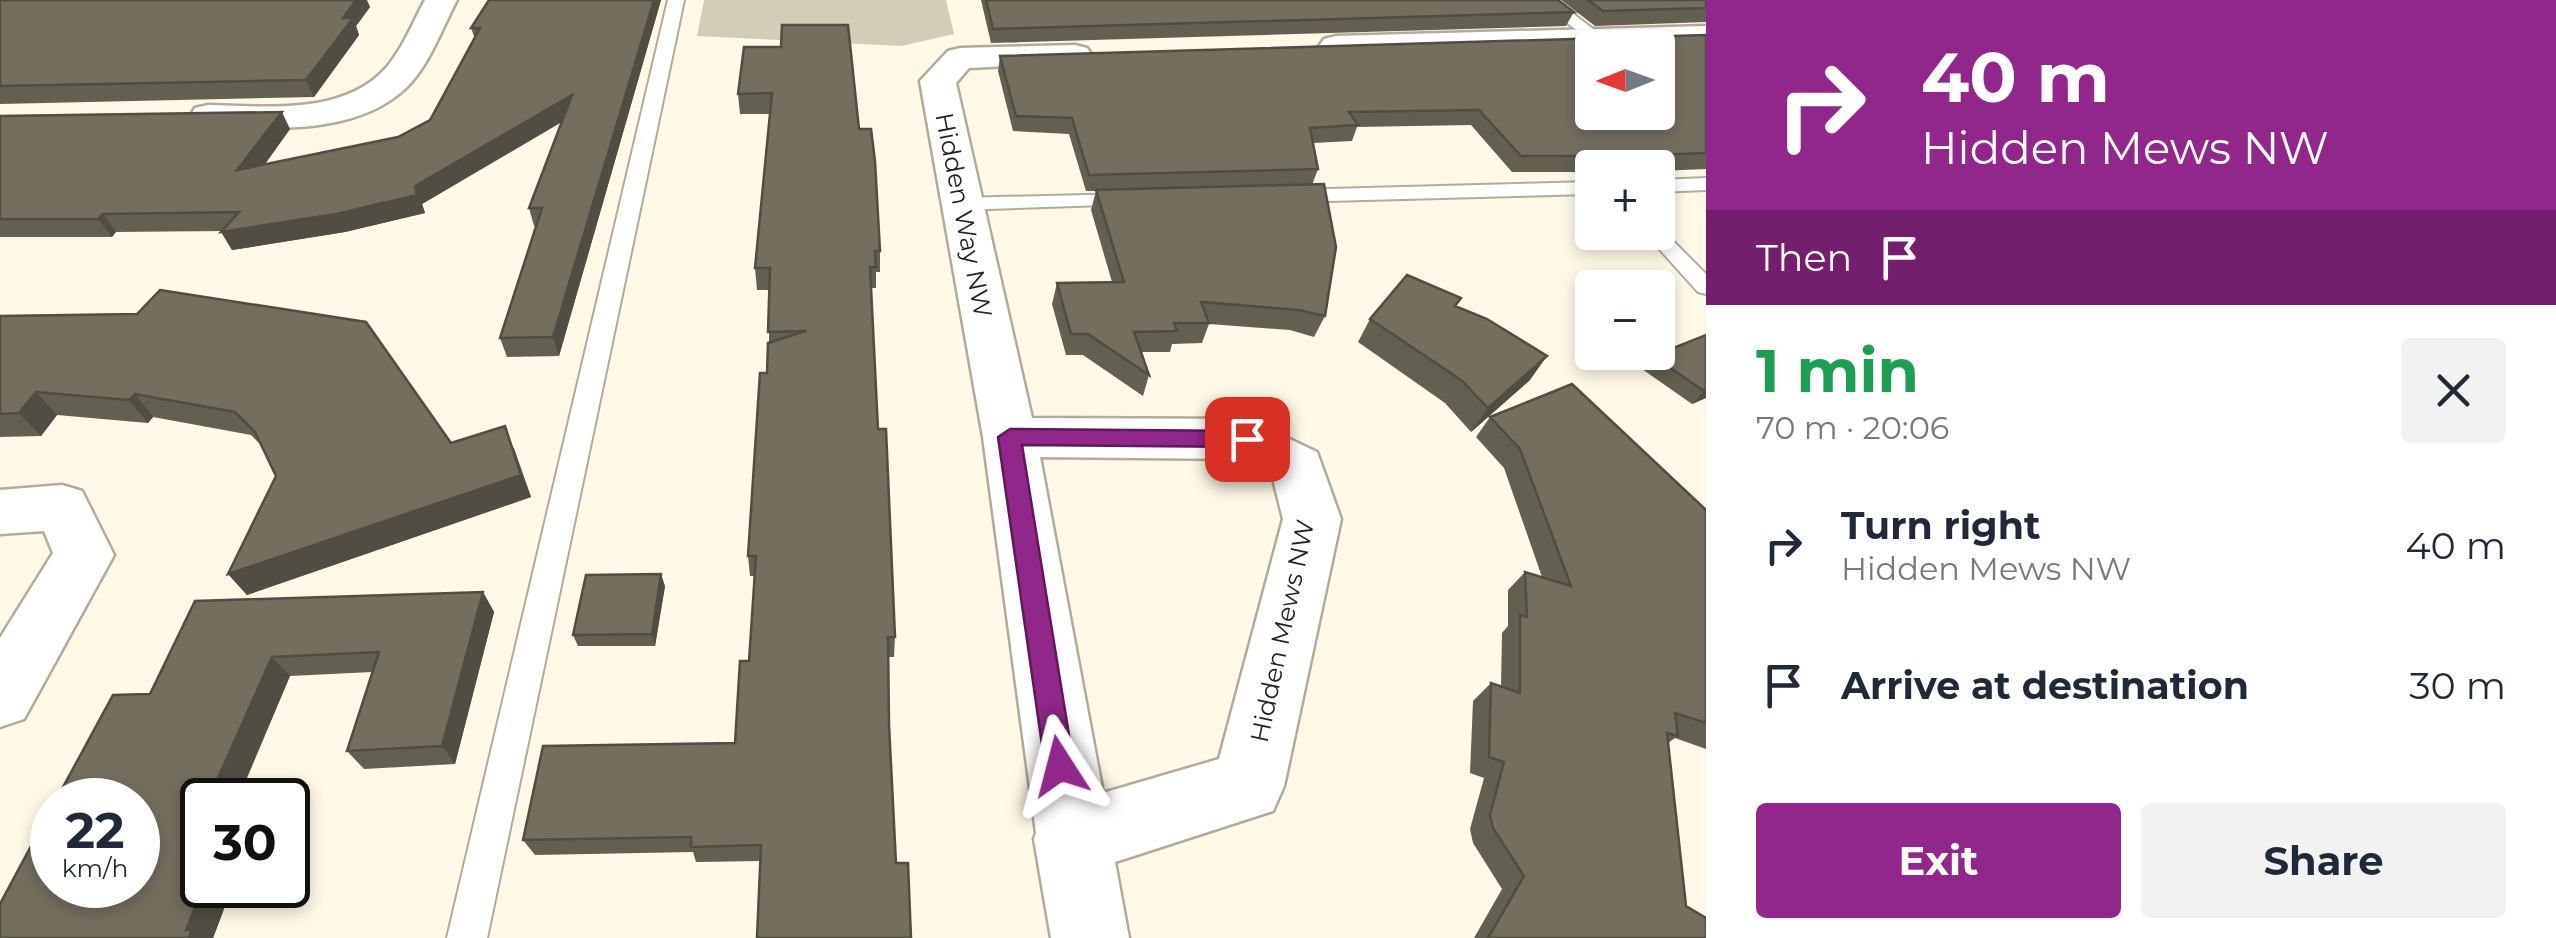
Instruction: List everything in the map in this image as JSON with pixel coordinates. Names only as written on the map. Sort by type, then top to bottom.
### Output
[{"type":"street","points":[[173,117],[288,115],[352,108],[396,79],[441,0]]},
{"type":"street","points":[[1675,37],[1706,36]]},
{"type":"street","points":[[1298,48],[1575,39]]},
{"type":"street","name":"Hidden Way NW","points":[[1090,938],[1071,839],[1010,437],[938,81],[960,58],[1120,53]]},
{"type":"street","name":"Hidden Mews NW","points":[[1010,437],[1247,439],[1298,467],[1312,519],[1248,786],[1071,839]]},
{"type":"street","points":[[0,512],[62,506],[84,555],[0,697]]},
{"type":"lane","points":[[467,938],[676,0]]},
{"type":"lane","points":[[1545,0],[1586,30]]},
{"type":"lane","points":[[1675,185],[1706,184]]},
{"type":"lane","points":[[1276,196],[1575,188]]},
{"type":"lane","points":[[960,204],[1158,199]]},
{"type":"lane","points":[[1671,250],[1706,286]]},
{"type":"shaded area","points":[[704,0],[946,0],[954,34],[901,46],[697,36]]},
{"type":"building","points":[[0,0],[356,0],[343,18],[353,18],[306,80],[0,86]]},
{"type":"building","points":[[489,0],[654,0],[553,337],[500,338],[542,208],[529,208],[572,95],[415,186],[417,195],[336,214],[221,232],[239,212],[0,219],[0,116],[282,112],[237,170],[398,137],[430,120],[480,28],[471,28]]},
{"type":"building","points":[[986,0],[1558,0],[1574,12],[993,29]]},
{"type":"building","points":[[1588,0],[1706,0],[1706,8],[1603,11]]},
{"type":"building","points":[[782,25],[848,25],[859,129],[871,129],[880,251],[875,251],[876,267],[870,267],[878,429],[886,429],[895,637],[888,637],[889,725],[896,863],[908,863],[911,938],[757,938],[761,845],[691,847],[691,837],[523,840],[543,746],[735,743],[740,661],[749,661],[756,556],[748,556],[760,373],[767,373],[768,343],[806,331],[768,332],[770,268],[755,268],[772,93],[738,94],[744,47],[781,47]]},
{"type":"building","points":[[1706,35],[1706,153],[1575,150],[1575,156],[1521,156],[1479,110],[1349,112],[1358,125],[1310,128],[1318,169],[1089,175],[1072,118],[1016,116],[1000,56],[1575,39],[1575,130],[1675,130],[1675,36]]},
{"type":"building","points":[[1324,184],[1336,247],[1325,316],[1299,310],[1201,302],[1209,323],[1174,323],[1177,331],[1134,332],[1149,375],[1088,334],[1071,334],[1057,283],[1124,282],[1096,190]]},
{"type":"building","points":[[1407,275],[1461,298],[1455,306],[1487,319],[1547,356],[1488,408],[1461,380],[1370,319]]},
{"type":"building","points":[[160,290],[366,322],[451,443],[505,426],[521,475],[228,574],[276,476],[255,432],[235,412],[135,394],[129,400],[36,392],[19,413],[0,414],[0,316],[137,314]]},
{"type":"building","points":[[1706,335],[1706,390],[1673,370],[1675,347]]},
{"type":"building","points":[[1572,384],[1706,510],[1706,723],[1675,713],[1678,736],[1667,733],[1686,906],[1706,918],[1706,938],[1488,938],[1524,876],[1493,828],[1490,815],[1504,762],[1489,757],[1491,683],[1520,693],[1520,615],[1527,617],[1525,572],[1571,586],[1520,449],[1490,417]]},
{"type":"building","points":[[661,574],[652,634],[573,635],[586,575]]},
{"type":"building","points":[[483,592],[442,746],[347,751],[379,652],[272,657],[218,778],[180,778],[180,908],[195,908],[186,930],[192,929],[189,938],[0,938],[0,904],[30,848],[30,908],[160,908],[160,778],[68,778],[113,695],[150,694],[195,601]]},
{"type":"route","points":[[1060,766],[1010,437],[1247,439]]}]
